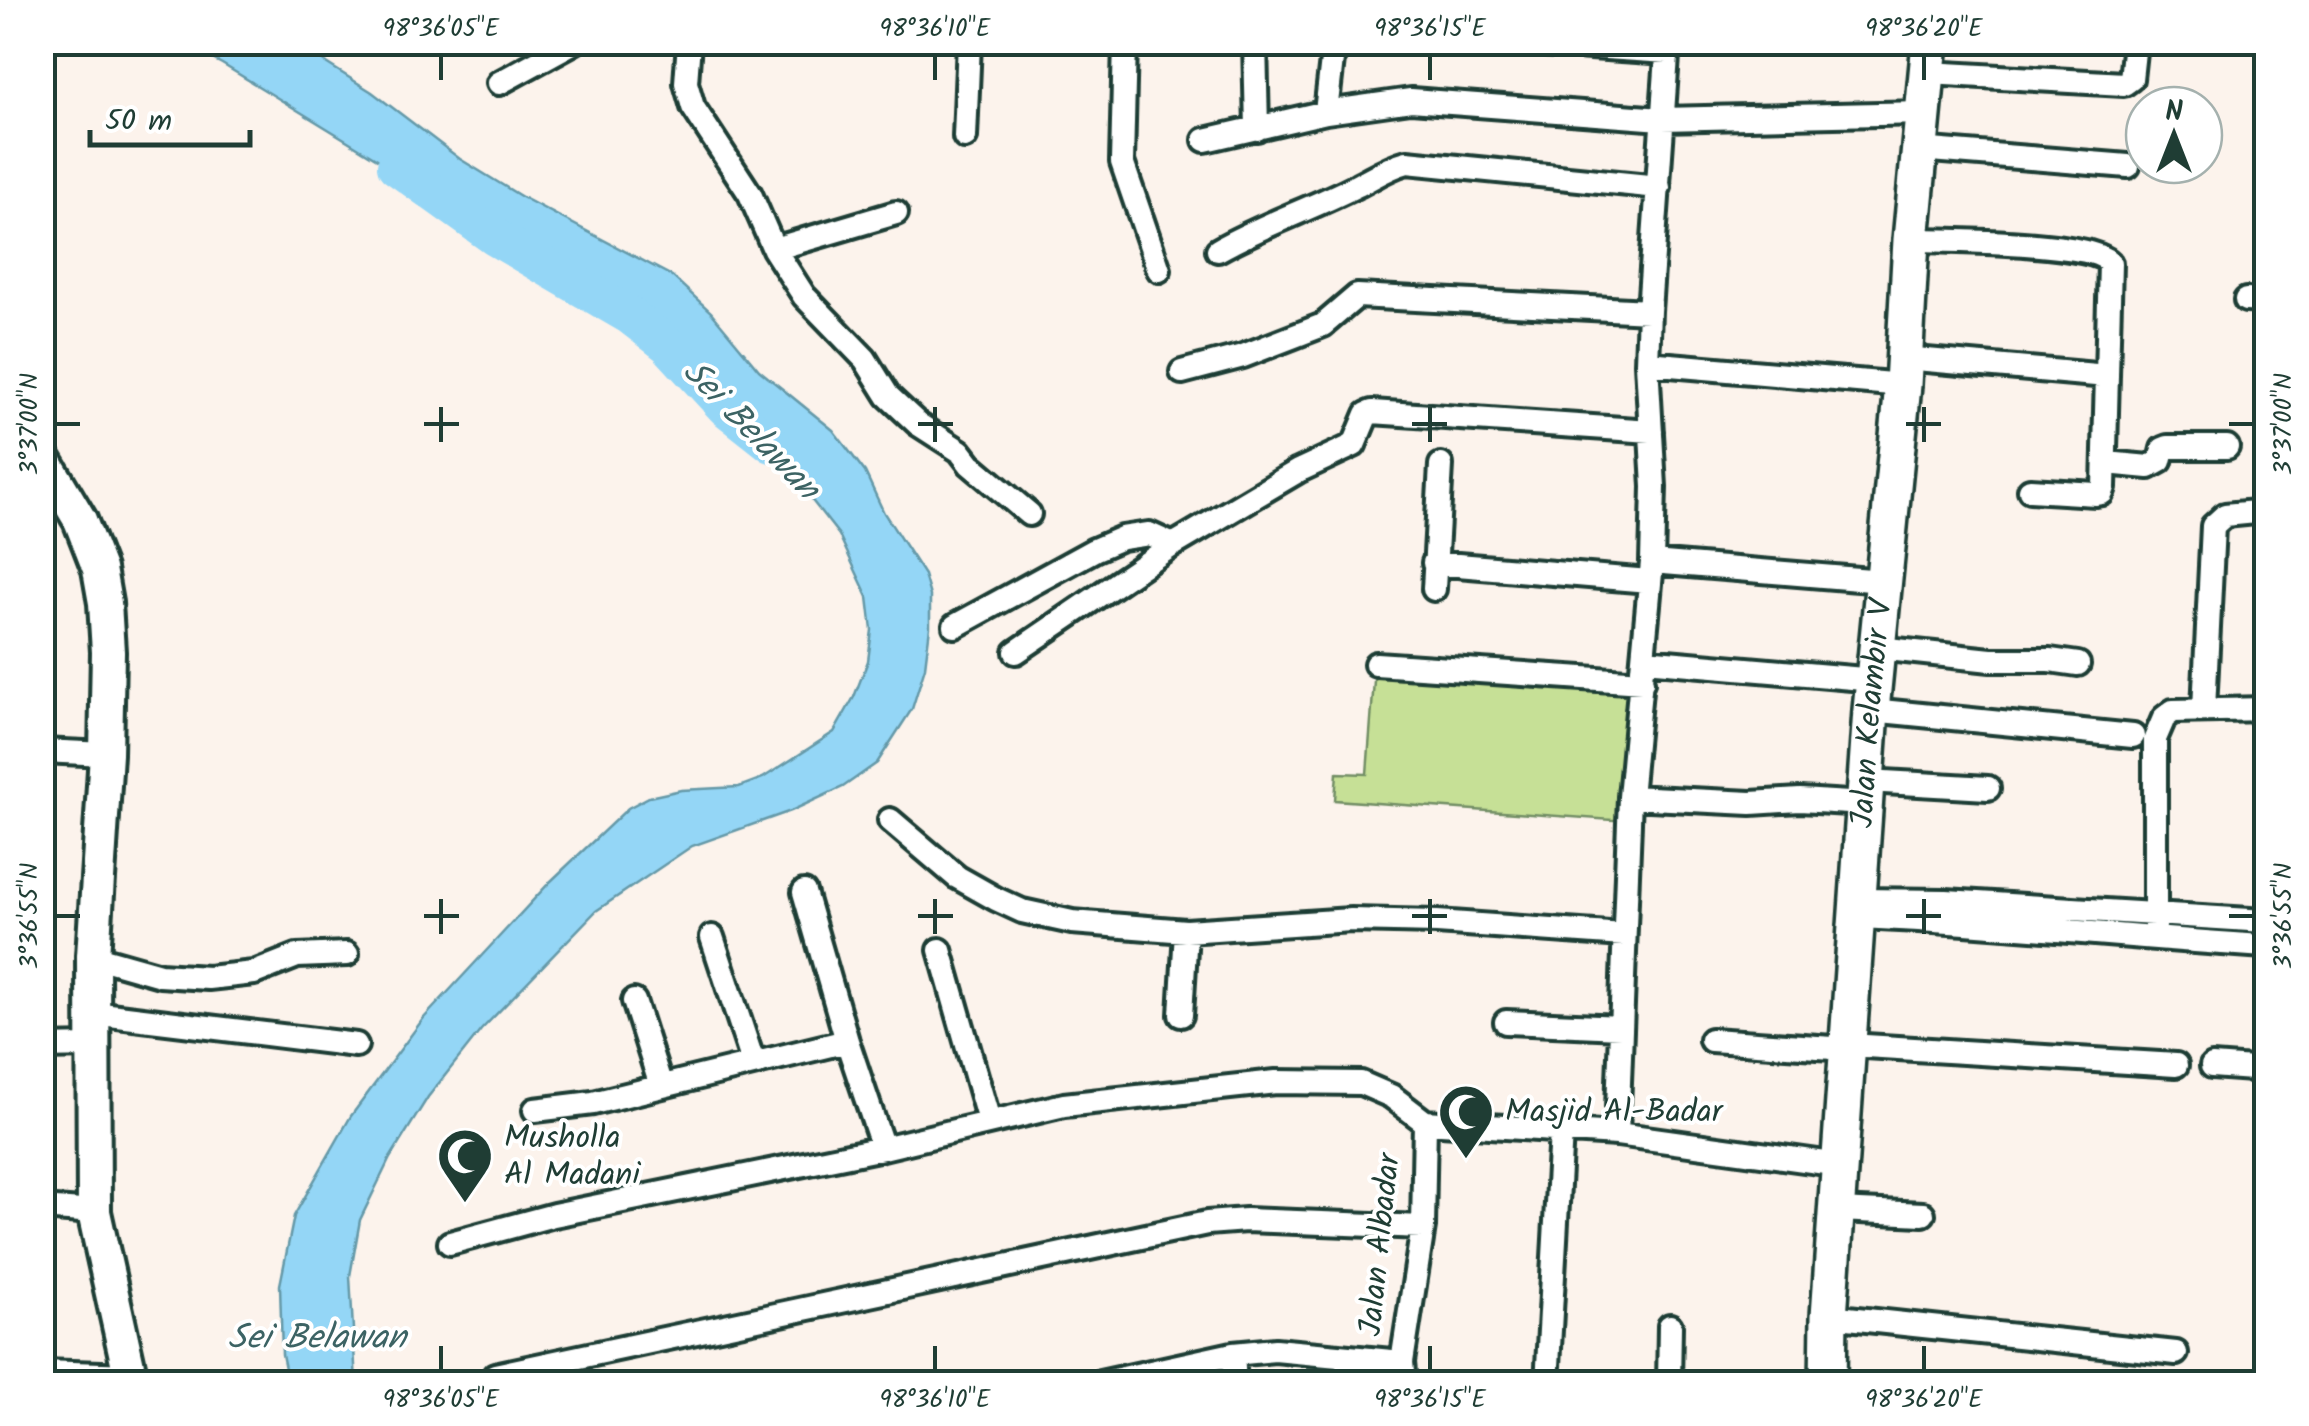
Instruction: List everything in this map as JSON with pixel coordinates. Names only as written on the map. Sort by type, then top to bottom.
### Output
[{"type":"main road","name":"Jalan Kelambir V","points":[[1828,1384],[1829,1316],[1874,680],[1929,58]]},
{"type":"street","points":[[500,82],[574,42]]},
{"type":"street","points":[[689,42],[686,82],[693,107],[750,194],[774,249],[804,296],[864,359],[888,396],[918,424],[960,450],[970,464],[1029,514]]},
{"type":"street","points":[[965,137],[969,42]]},
{"type":"street","points":[[1126,42],[1122,162],[1158,270]]},
{"type":"street","points":[[1256,42],[1257,129]]},
{"type":"street","points":[[1326,112],[1334,42]]},
{"type":"street","points":[[1514,42],[1668,47],[1648,311],[1654,488],[1651,572],[1630,797],[1616,1134]]},
{"type":"street","points":[[1929,58],[2124,84],[2131,79],[2135,42]]},
{"type":"street","points":[[1205,140],[1326,112],[1411,100],[1662,119],[1924,113]]},
{"type":"street","points":[[1919,149],[2124,166]]},
{"type":"street","points":[[1218,250],[1255,229],[1407,162],[1658,188]]},
{"type":"street","points":[[774,249],[896,213]]},
{"type":"street","points":[[1911,240],[2037,246],[2096,253],[2107,258],[2112,276],[2102,493],[2030,490]]},
{"type":"street","points":[[1182,372],[1243,356],[1323,325],[1357,296],[1648,311]]},
{"type":"street","points":[[1648,364],[2107,376]]},
{"type":"street","points":[[1016,652],[1174,545],[1298,471],[1354,444],[1367,414],[1372,412],[1651,432]]},
{"type":"street","points":[[2106,463],[2148,467],[2160,461],[2168,447],[2227,447]]},
{"type":"street","points":[[42,456],[80,520],[99,569],[108,652],[106,754],[93,956],[94,1212],[131,1382],[42,1377]]},
{"type":"street","points":[[1434,589],[1441,466]]},
{"type":"street","points":[[2204,709],[2213,526],[2225,515],[2266,512]]},
{"type":"street","points":[[955,626],[1122,538],[1149,534],[1174,545]]},
{"type":"street","points":[[1434,563],[1883,581]]},
{"type":"street","points":[[1874,680],[1991,660],[2078,664]]},
{"type":"street","points":[[1376,664],[1874,680],[2132,736]]},
{"type":"street","points":[[2154,940],[2155,739],[2164,718],[2173,711],[2266,709]]},
{"type":"street","points":[[42,752],[106,754]]},
{"type":"street","points":[[1630,797],[1751,803],[1866,792],[1988,788]]},
{"type":"street","points":[[890,820],[957,877],[1022,911],[1072,922],[1186,931],[1351,920],[1486,923],[1624,936]]},
{"type":"street","points":[[804,892],[883,1148]]},
{"type":"street","points":[[1858,908],[1946,901],[2266,921]]},
{"type":"street","points":[[1858,908],[2154,940],[2266,946]]},
{"type":"street","points":[[1181,1015],[1186,931]]},
{"type":"street","points":[[712,937],[753,1062]]},
{"type":"street","points":[[940,950],[989,1121]]},
{"type":"street","points":[[93,956],[160,975],[208,978],[254,973],[297,956],[347,954]]},
{"type":"street","points":[[634,1001],[661,1086]]},
{"type":"street","points":[[93,1013],[356,1045]]},
{"type":"street","points":[[1506,1022],[1621,1027]]},
{"type":"street","points":[[1711,1040],[2176,1066]]},
{"type":"street","points":[[535,1110],[594,1103],[847,1041]]},
{"type":"street","points":[[42,1047],[94,1046]]},
{"type":"street","points":[[2212,1066],[2266,1070]]},
{"type":"street","points":[[450,1242],[554,1214],[883,1148],[1064,1105],[1276,1082],[1362,1084],[1390,1096],[1425,1122]]},
{"type":"street","name":"Jalan Albadar","points":[[1096,1384],[1152,1378],[1233,1354],[1301,1350],[1403,1372],[1422,1227],[1425,1122],[1616,1134],[1840,1165]]},
{"type":"street","points":[[1547,1384],[1561,1131]]},
{"type":"street","points":[[42,1208],[94,1212]]},
{"type":"street","points":[[1839,1210],[1923,1214]]},
{"type":"street","points":[[495,1375],[1206,1224],[1246,1220],[1422,1227]]},
{"type":"street","points":[[1829,1316],[2176,1353]]},
{"type":"street","points":[[1668,1384],[1670,1326]]},
{"type":"street","points":[[1233,1354],[1235,1384]]},
{"type":"street","points":[[1347,1358],[1347,1384]]},
{"type":"green space","points":[[1375,667],[1650,687],[1640,822],[1335,800],[1337,773],[1367,774]]},
{"type":"water","name":"Sei Belawan","points":[[181,43],[294,43],[372,92],[460,159],[522,197],[672,276],[711,312],[759,370],[833,430],[865,472],[884,513],[924,575],[930,596],[925,667],[912,709],[877,763],[843,787],[791,811],[692,846],[596,911],[481,1030],[428,1097],[390,1158],[360,1220],[350,1276],[356,1383],[288,1383],[282,1354],[280,1285],[294,1216],[351,1116],[423,1019],[550,882],[628,808],[649,797],[681,790],[739,787],[763,778],[834,732],[868,661],[872,630],[868,597],[839,535],[778,457],[657,338],[547,263],[222,64]]},
{"type":"waterway","name":"Sei Belawan","points":[[396,166],[495,237],[629,315],[668,345],[725,407],[772,444]]},
{"type":"place","name":"Masjid Al-Badar","points":[[1466,1161]]},
{"type":"place","name":"Musholla Al Madani","points":[[465,1205]]}]
